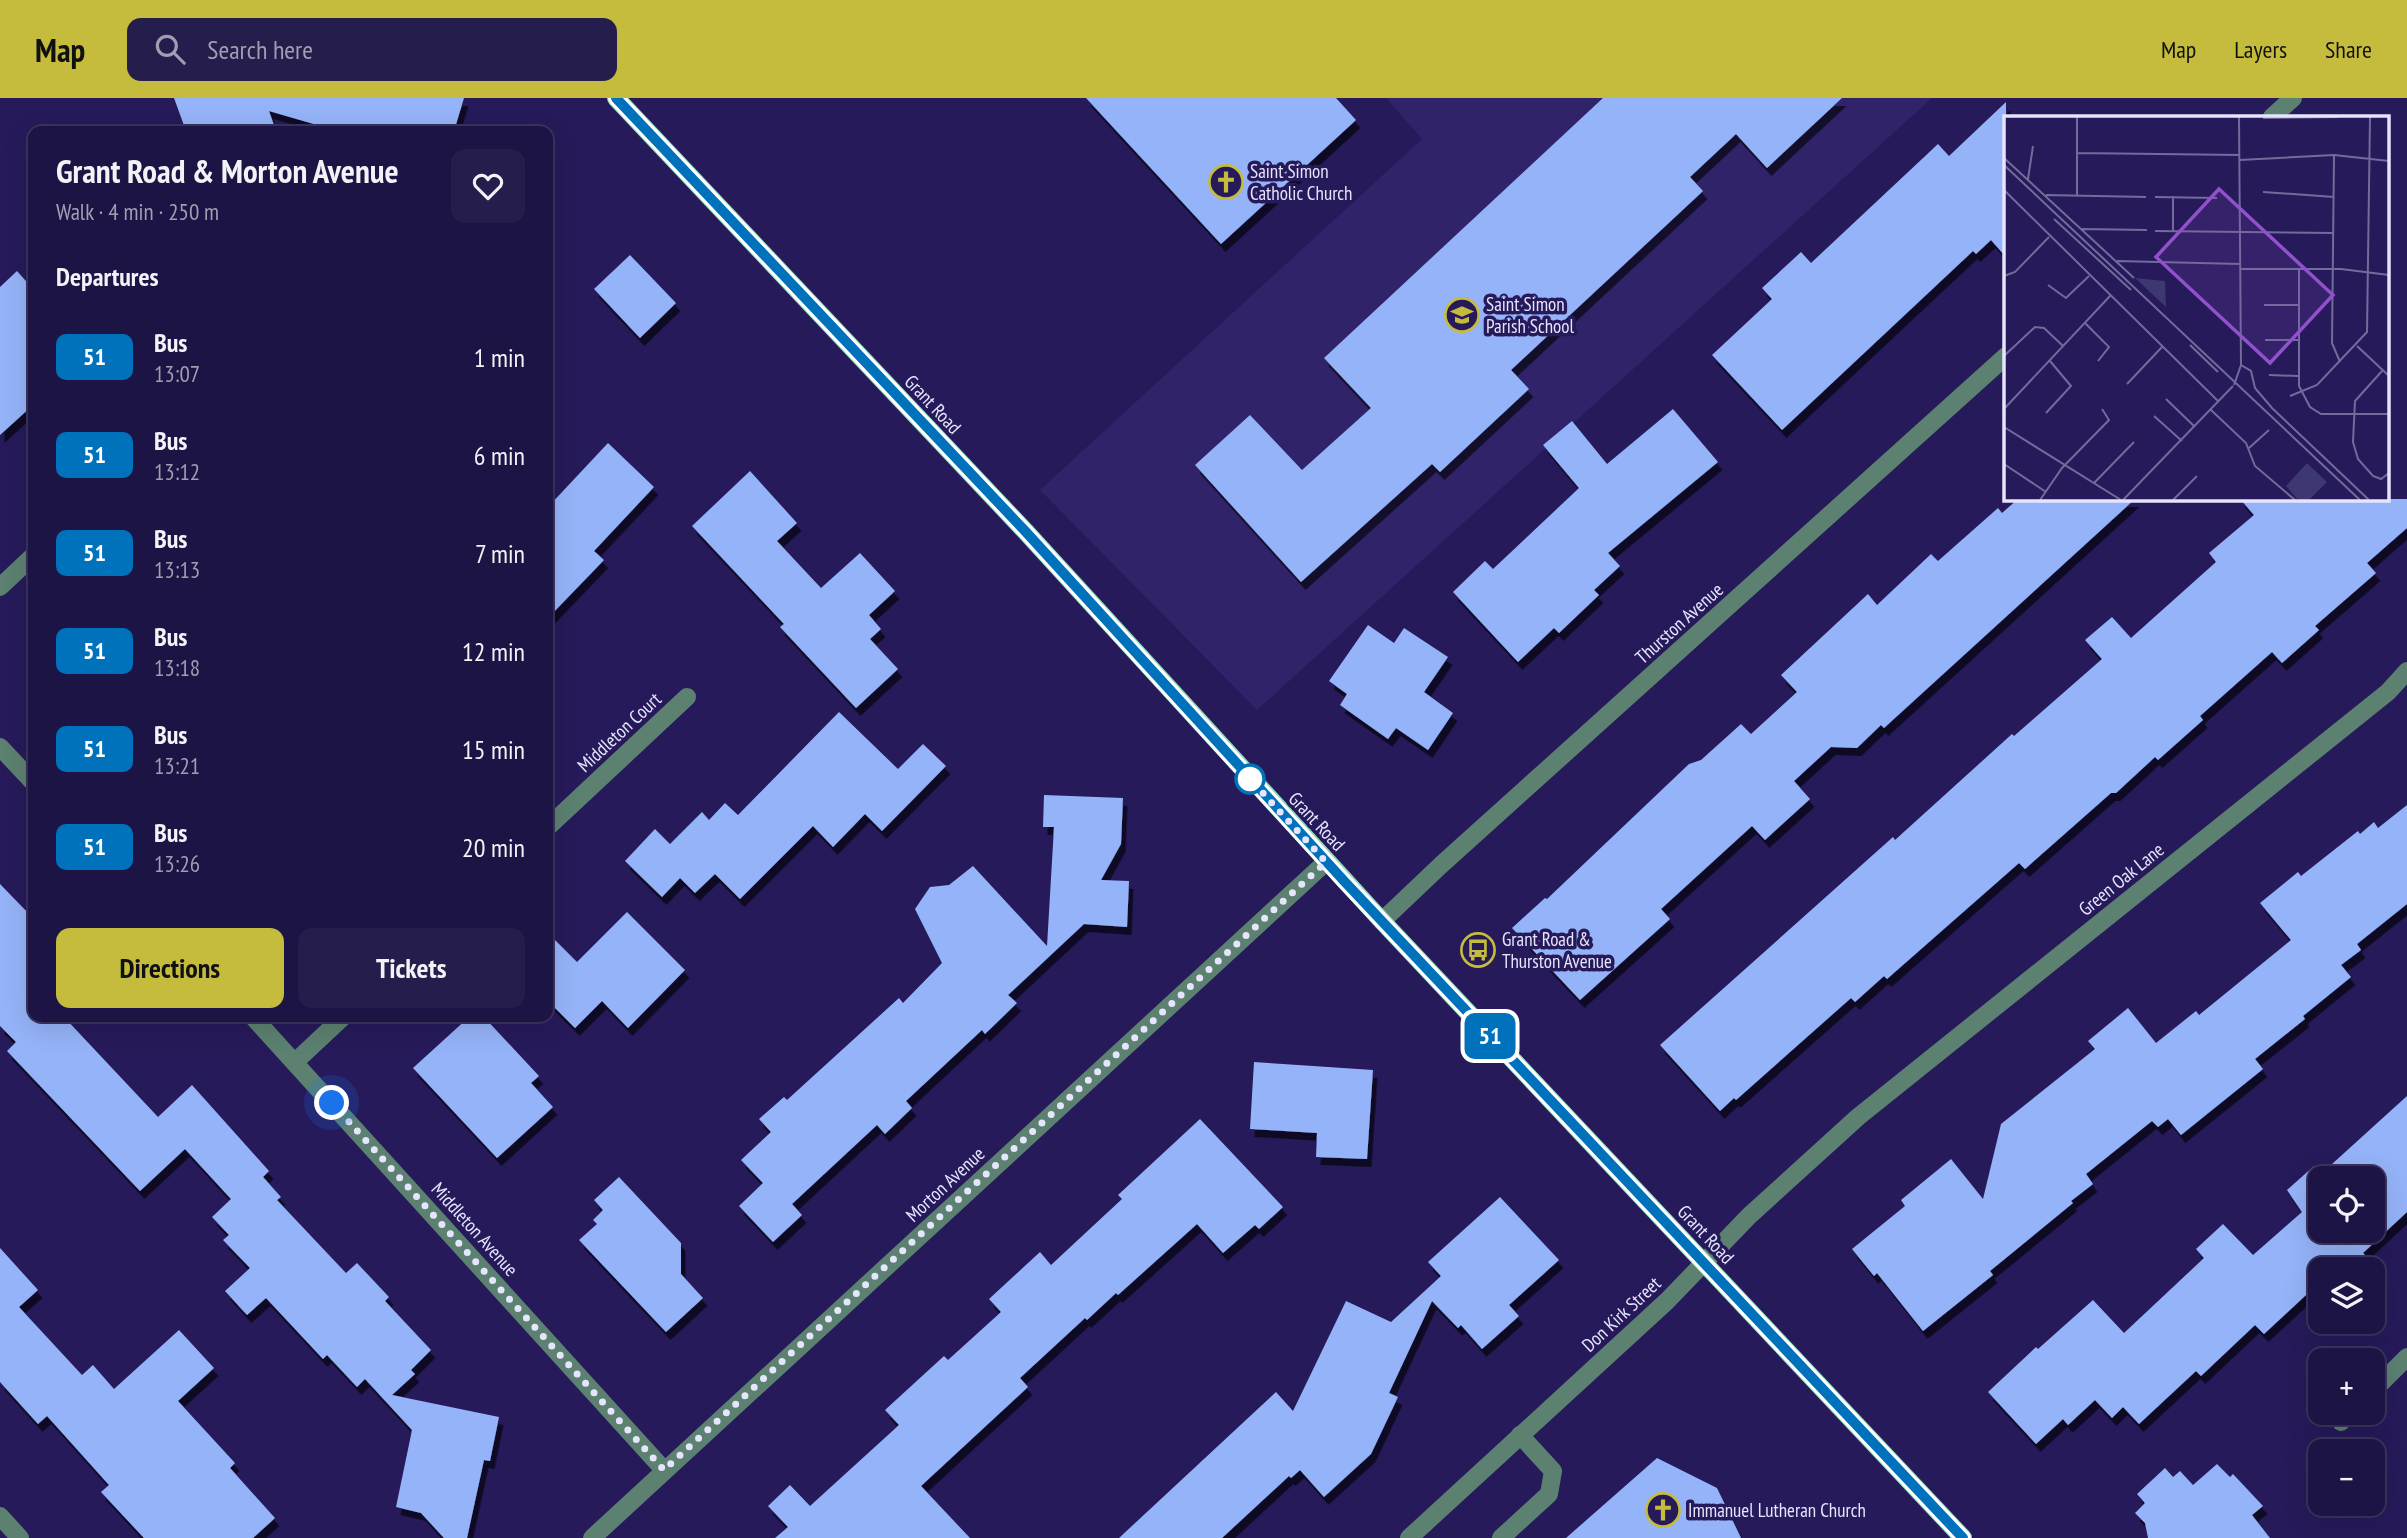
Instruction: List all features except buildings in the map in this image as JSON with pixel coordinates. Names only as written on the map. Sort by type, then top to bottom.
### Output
[{"type":"main road","name":"Grant Road","points":[[616,98],[1026,532],[1326,862],[1963,1538]]},
{"type":"street","points":[[2273,116],[2293,98]]},
{"type":"street","name":"Thurston Avenue","points":[[1382,921],[2004,358]]},
{"type":"street","points":[[0,587],[28,561]]},
{"type":"street","name":"Green Oak Lane","points":[[1858,1117],[2388,692],[2407,671]]},
{"type":"street","name":"Middleton Court","points":[[553,822],[687,697]]},
{"type":"street","points":[[0,747],[28,777]]},
{"type":"street","name":"Morton Avenue","points":[[592,1538],[1326,862]]},
{"type":"street","name":"Middleton Avenue","points":[[258,1022],[664,1470]]},
{"type":"street","points":[[295,1062],[338,1022]]},
{"type":"street","name":"Don Kirk Street","points":[[1409,1538],[1667,1301],[1749,1216],[1858,1117]]},
{"type":"street","points":[[2385,1379],[2407,1357]]},
{"type":"street","points":[[1501,1538],[1549,1494],[1552,1471],[1520,1435]]},
{"type":"street","points":[[0,1516],[20,1538]]},
{"type":"shaded area","name":"Saint Simon Parish School","points":[[1386,98],[1932,98],[1257,710],[1040,490],[1422,139]]},
{"type":"bus line","name":"51","points":[[616,98],[1026,532],[1345,882],[1963,1538]]},
{"type":"place","name":"Saint Simon Catholic Church","points":[[1226,182]]},
{"type":"place","name":"Saint Simon Parish School","points":[[1462,315]]},
{"type":"place","name":"Grant Road & Thurston Avenue","points":[[1478,950]]},
{"type":"place","name":"Immanuel Lutheran Church","points":[[1663,1510]]},
{"type":"route","points":[[332,1103],[664,1470],[1326,862],[1250,779]]}]
